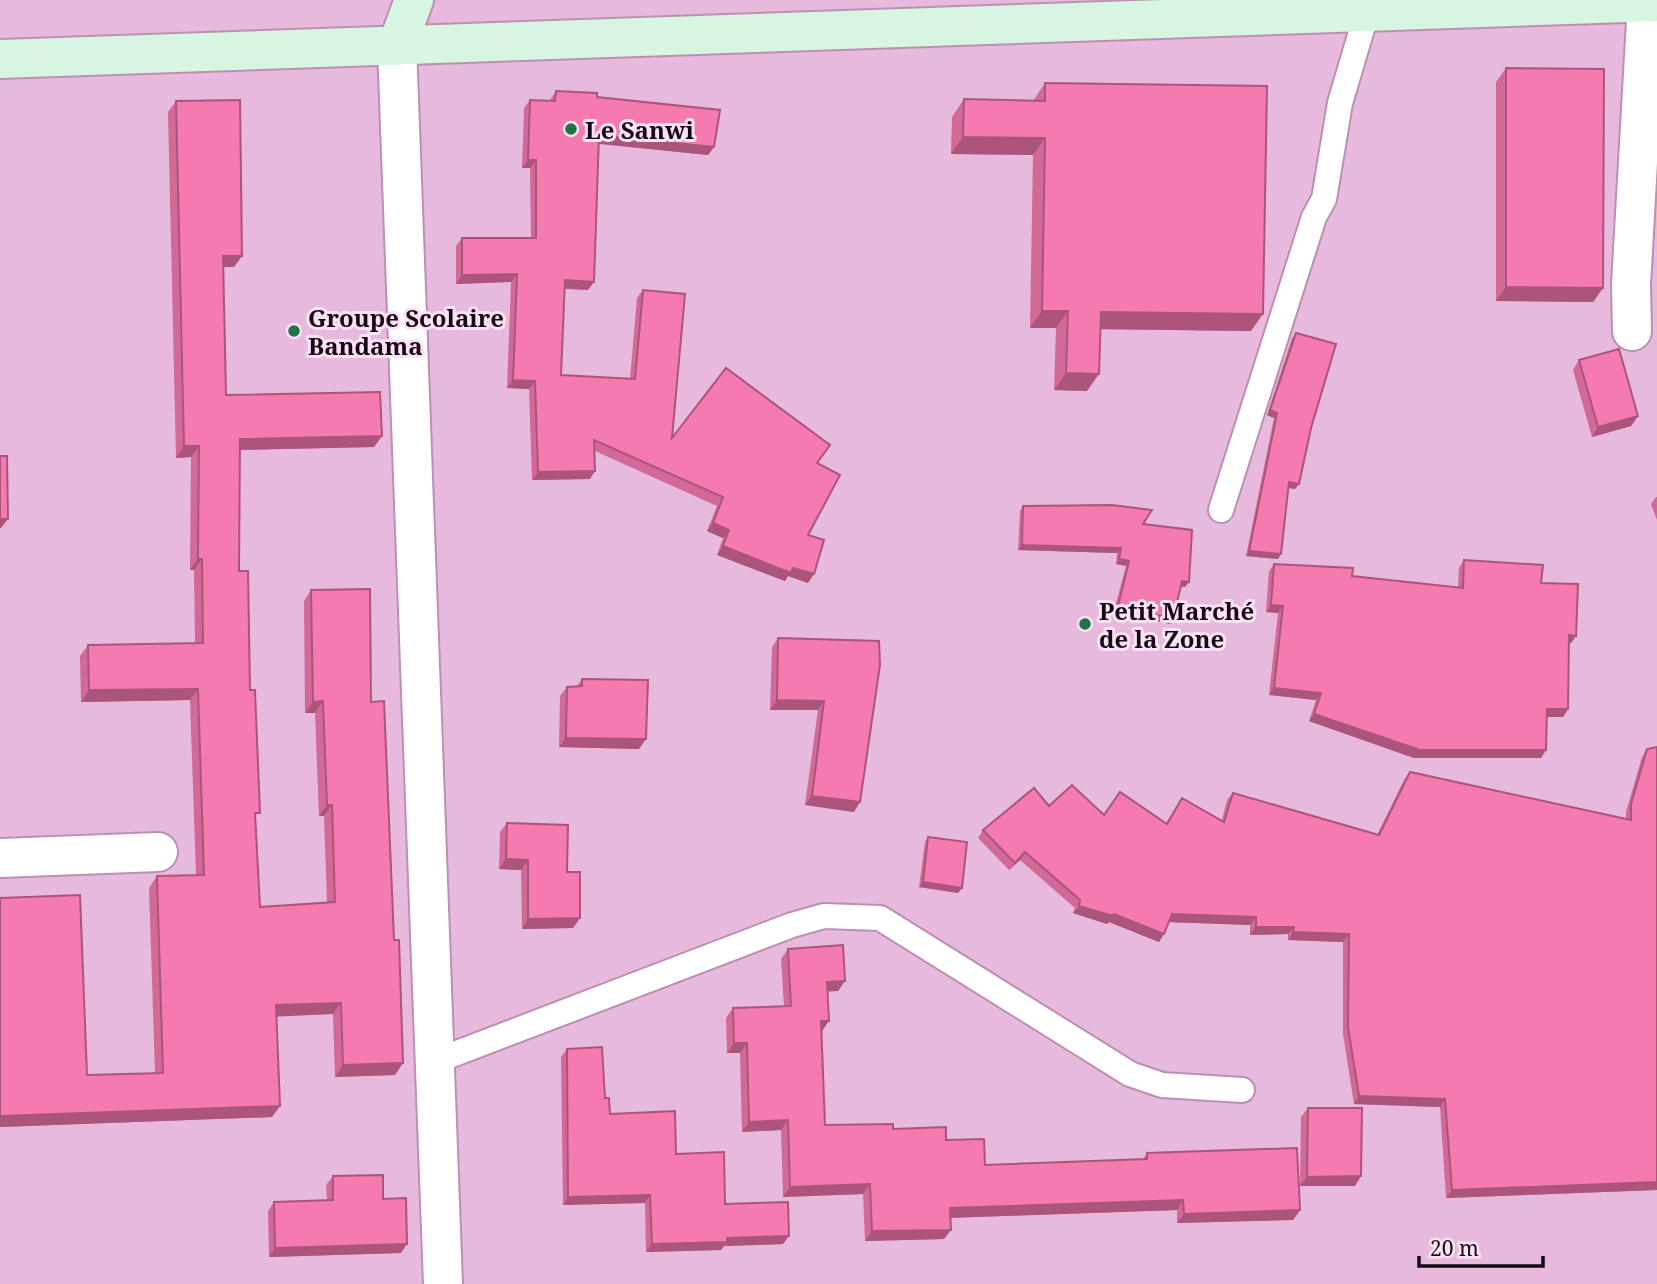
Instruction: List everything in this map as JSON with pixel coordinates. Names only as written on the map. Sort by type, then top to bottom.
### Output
[{"type":"street","points":[[414,0],[397,46],[443,1284]]},
{"type":"street","points":[[0,59],[1367,12],[1408,6],[1652,3],[1631,285],[1632,331]]},
{"type":"street","points":[[0,858],[158,852]]},
{"type":"lane","points":[[1221,510],[1314,217],[1324,199],[1340,103],[1367,12]]},
{"type":"lane","points":[[436,1062],[792,925],[824,916],[880,918],[1130,1074],[1162,1085],[1242,1090]]},
{"type":"building","points":[[1506,68],[1604,69],[1603,288],[1506,287]]},
{"type":"building","points":[[1045,83],[1267,86],[1263,314],[1101,312],[1099,374],[1066,373],[1068,311],[1042,311],[1045,138],[963,137],[964,99],[1045,101]]},
{"type":"building","points":[[556,91],[597,93],[597,97],[720,110],[714,147],[599,135],[594,282],[565,280],[561,375],[635,379],[643,290],[685,294],[672,438],[726,368],[830,445],[817,463],[840,475],[808,535],[824,540],[814,574],[793,568],[791,573],[723,546],[729,530],[713,523],[723,497],[594,440],[595,471],[538,472],[535,381],[513,380],[517,274],[462,275],[462,238],[536,238],[536,160],[528,160],[530,100],[555,101]]},
{"type":"building","points":[[240,100],[242,256],[223,256],[226,395],[380,392],[382,436],[240,439],[239,571],[248,571],[250,690],[255,690],[260,813],[255,813],[260,907],[335,902],[332,805],[327,805],[323,701],[313,702],[311,590],[370,589],[371,702],[384,701],[394,940],[399,940],[403,1063],[343,1065],[341,1003],[276,1005],[280,1106],[0,1116],[0,898],[80,895],[87,1075],[163,1073],[157,876],[204,875],[198,689],[89,690],[88,645],[203,643],[202,559],[198,559],[199,446],[184,446],[176,101]]},
{"type":"building","points":[[1296,333],[1336,344],[1311,428],[1299,484],[1289,482],[1281,554],[1249,551],[1277,413],[1270,410]]},
{"type":"building","points":[[1619,349],[1638,416],[1598,427],[1579,360]]},
{"type":"building","points":[[0,456],[7,456],[8,519],[0,519]]},
{"type":"building","points":[[1112,505],[1152,510],[1143,524],[1192,530],[1189,582],[1182,581],[1173,619],[1118,606],[1129,561],[1119,559],[1121,548],[1022,545],[1023,506]]},
{"type":"building","points":[[1464,560],[1543,565],[1541,583],[1578,584],[1576,636],[1569,635],[1568,709],[1547,709],[1546,750],[1420,750],[1314,714],[1321,693],[1274,688],[1283,606],[1271,605],[1274,564],[1353,568],[1352,576],[1463,588]]},
{"type":"building","points":[[778,638],[879,641],[880,665],[860,802],[812,796],[824,701],[777,700]]},
{"type":"building","points":[[582,679],[648,680],[646,739],[566,738],[567,687],[582,686]]},
{"type":"building","points":[[1657,747],[1657,1182],[1452,1190],[1445,1099],[1359,1096],[1348,1027],[1349,934],[1293,932],[1294,927],[1256,927],[1256,917],[1172,914],[1164,934],[1114,914],[1113,916],[1079,906],[1080,900],[1025,852],[1015,863],[983,830],[1034,788],[1049,806],[1072,785],[1104,815],[1120,792],[1167,824],[1182,798],[1224,822],[1233,793],[1379,835],[1410,772],[1631,820],[1631,804],[1647,749]]},
{"type":"building","points":[[507,823],[568,825],[567,872],[580,872],[580,918],[528,919],[528,860],[506,859]]},
{"type":"building","points":[[928,837],[967,842],[962,888],[923,882]]},
{"type":"building","points":[[843,945],[845,981],[827,982],[829,1021],[821,1021],[825,1125],[893,1124],[893,1129],[946,1127],[946,1140],[984,1139],[985,1165],[1147,1159],[1147,1153],[1297,1148],[1300,1210],[1184,1214],[1183,1200],[950,1208],[951,1230],[872,1231],[870,1184],[790,1187],[788,1120],[749,1122],[747,1043],[734,1043],[733,1008],[791,1006],[788,949]]},
{"type":"building","points":[[602,1047],[605,1098],[609,1098],[610,1114],[675,1111],[676,1154],[724,1152],[725,1204],[788,1202],[789,1236],[727,1238],[727,1242],[652,1244],[650,1195],[568,1197],[567,1049]]},
{"type":"building","points":[[1308,1108],[1362,1108],[1361,1176],[1307,1177]]},
{"type":"building","points":[[383,1175],[383,1199],[406,1198],[407,1244],[275,1248],[274,1202],[333,1200],[333,1176]]},
{"type":"place","name":"Le Sanwi","points":[[571,129]]},
{"type":"place","name":"Groupe Scolaire Bandama","points":[[294,331]]},
{"type":"place","name":"Petit Marché de la Zone","points":[[1085,624]]}]
